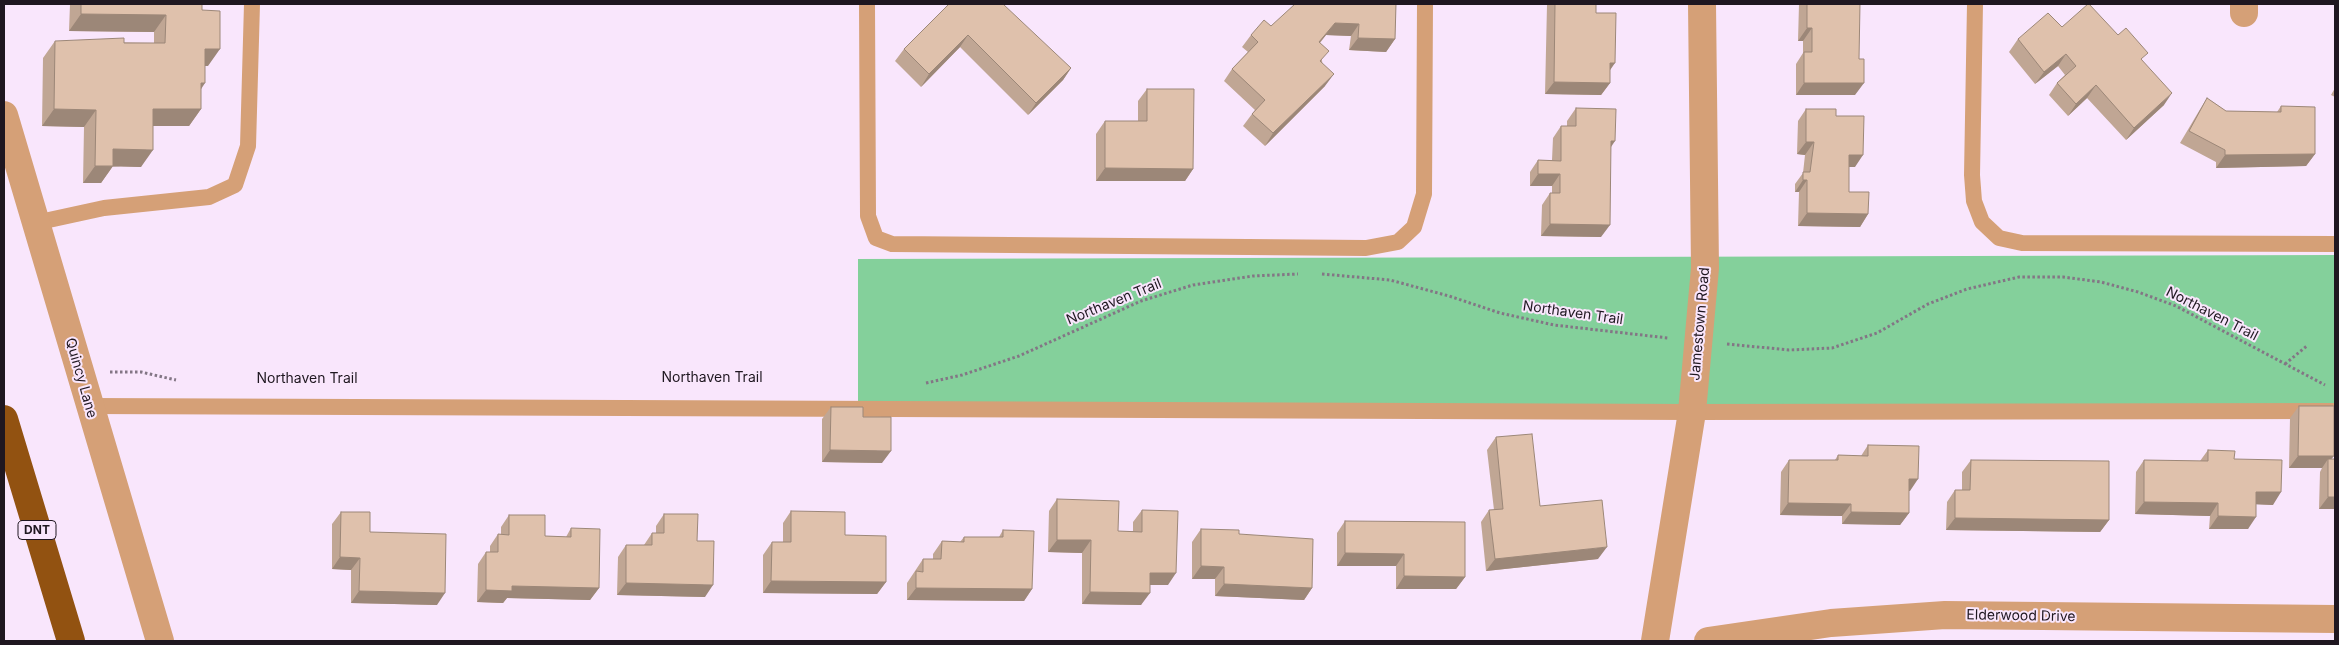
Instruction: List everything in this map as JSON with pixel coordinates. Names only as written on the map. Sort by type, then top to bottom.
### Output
[{"type":"highway","name":"DNT","points":[[4,419],[71,641]]},
{"type":"street","name":"Jamestown Road","points":[[1655,641],[1692,412],[1705,268],[1702,4]]},
{"type":"street","name":"Quincy Lane","points":[[4,115],[160,641]]},
{"type":"street","name":"Elderwood Drive","points":[[1708,641],[1832,623],[1945,615],[2335,619]]},
{"type":"lane","points":[[35,223],[104,208],[210,197],[235,185],[248,146],[252,4]]},
{"type":"lane","points":[[867,4],[868,216],[876,238],[892,244],[1366,248],[1398,242],[1404,237],[1414,227],[1424,194],[1425,4]]},
{"type":"lane","points":[[1975,4],[1972,176],[1974,200],[1982,222],[1999,238],[2022,243],[2335,244]]},
{"type":"lane","points":[[89,406],[1692,412],[2335,411]]},
{"type":"path","name":"Northaven Trail","points":[[917,385],[962,375],[1019,356],[1141,301],[1193,285],[1253,276],[1306,274]]},
{"type":"path","name":"Northaven Trail","points":[[1315,274],[1390,280],[1500,313],[1554,325],[1699,342],[1789,350],[1832,348],[1877,333],[1928,304],[1967,289],[2019,277],[2063,277],[2101,282],[2138,292],[2176,306],[2328,386]]},
{"type":"path","points":[[2285,364],[2308,345]]},
{"type":"path","points":[[79,372],[141,372],[180,381]]},
{"type":"green space","points":[[2335,255],[2335,404],[858,406],[858,259]]},
{"type":"building","points":[[81,4],[202,4],[202,10],[220,11],[220,49],[205,49],[205,83],[201,83],[201,109],[153,109],[153,150],[113,149],[113,166],[95,166],[96,110],[54,109],[55,41],[124,38],[124,43],[165,43],[166,15],[81,14]]},
{"type":"building","points":[[949,4],[1003,4],[1071,68],[1036,103],[968,35],[929,74],[904,49]]},
{"type":"building","points":[[1295,4],[1396,4],[1395,39],[1358,38],[1359,24],[1335,23],[1319,42],[1329,51],[1320,61],[1334,74],[1273,133],[1252,114],[1265,100],[1232,69],[1258,42],[1251,35],[1264,20],[1271,26]]},
{"type":"building","points":[[1555,4],[1596,4],[1596,13],[1616,13],[1615,63],[1610,63],[1610,83],[1554,82]]},
{"type":"building","points":[[1807,4],[1860,4],[1859,59],[1864,59],[1864,83],[1804,83],[1804,52],[1812,52],[1812,28],[1807,28]]},
{"type":"building","points":[[2088,4],[2118,35],[2126,28],[2148,53],[2141,59],[2172,93],[2134,128],[2096,85],[2076,104],[2057,83],[2076,66],[2066,54],[2044,72],[2018,39],[2048,13],[2062,27]]},
{"type":"building","points":[[1147,89],[1194,89],[1193,169],[1105,168],[1105,121],[1147,121]]},
{"type":"building","points":[[2207,98],[2226,111],[2281,112],[2281,106],[2315,107],[2315,154],[2225,155],[2225,150],[2189,131]]},
{"type":"building","points":[[1576,108],[1616,109],[1615,141],[1611,141],[1610,225],[1550,224],[1550,193],[1560,193],[1560,174],[1538,174],[1538,160],[1561,161],[1561,126],[1576,126]]},
{"type":"building","points":[[1806,109],[1836,109],[1836,116],[1864,116],[1863,155],[1849,155],[1849,192],[1869,192],[1868,214],[1807,213],[1807,180],[1803,180],[1803,172],[1810,172],[1814,142],[1806,142]]},
{"type":"building","points":[[2299,406],[2334,406],[2334,456],[2298,456]]},
{"type":"building","points":[[831,407],[863,407],[863,417],[891,417],[891,451],[830,450]]},
{"type":"building","points":[[1532,434],[1540,506],[1602,500],[1607,547],[1495,559],[1489,510],[1503,509],[1496,437]]},
{"type":"building","points":[[1868,445],[1919,446],[1918,479],[1909,479],[1909,513],[1851,512],[1851,504],[1788,503],[1789,460],[1838,460],[1838,455],[1868,456]]},
{"type":"building","points":[[2208,450],[2235,451],[2234,459],[2282,460],[2281,492],[2256,492],[2256,517],[2218,516],[2218,503],[2144,502],[2144,460],[2208,461]]},
{"type":"building","points":[[2328,459],[2335,459],[2335,497],[2328,497]]},
{"type":"building","points":[[1971,460],[2109,461],[2109,520],[1955,518],[1955,490],[1970,490]]},
{"type":"building","points":[[1057,499],[1119,501],[1118,531],[1142,532],[1142,510],[1178,511],[1176,573],[1150,573],[1150,593],[1090,592],[1091,540],[1057,540]]},
{"type":"building","points":[[791,511],[845,512],[845,535],[886,536],[886,582],[771,581],[772,542],[791,542]]},
{"type":"building","points":[[341,512],[370,512],[370,532],[446,534],[445,593],[359,591],[360,558],[340,557]]},
{"type":"building","points":[[664,514],[698,514],[697,541],[714,541],[713,585],[626,583],[626,545],[652,545],[652,533],[664,533]]},
{"type":"building","points":[[509,515],[545,515],[545,536],[571,537],[571,528],[600,529],[599,588],[512,586],[512,591],[486,590],[486,552],[498,552],[498,534],[509,535]]},
{"type":"building","points":[[1345,521],[1465,522],[1465,577],[1404,576],[1404,554],[1345,553]]},
{"type":"building","points":[[1201,529],[1239,530],[1239,534],[1313,539],[1312,588],[1224,584],[1224,567],[1201,566]]},
{"type":"building","points":[[1003,530],[1034,531],[1032,589],[916,588],[916,571],[923,572],[923,559],[941,559],[942,541],[964,542],[964,537],[1003,537]]}]
